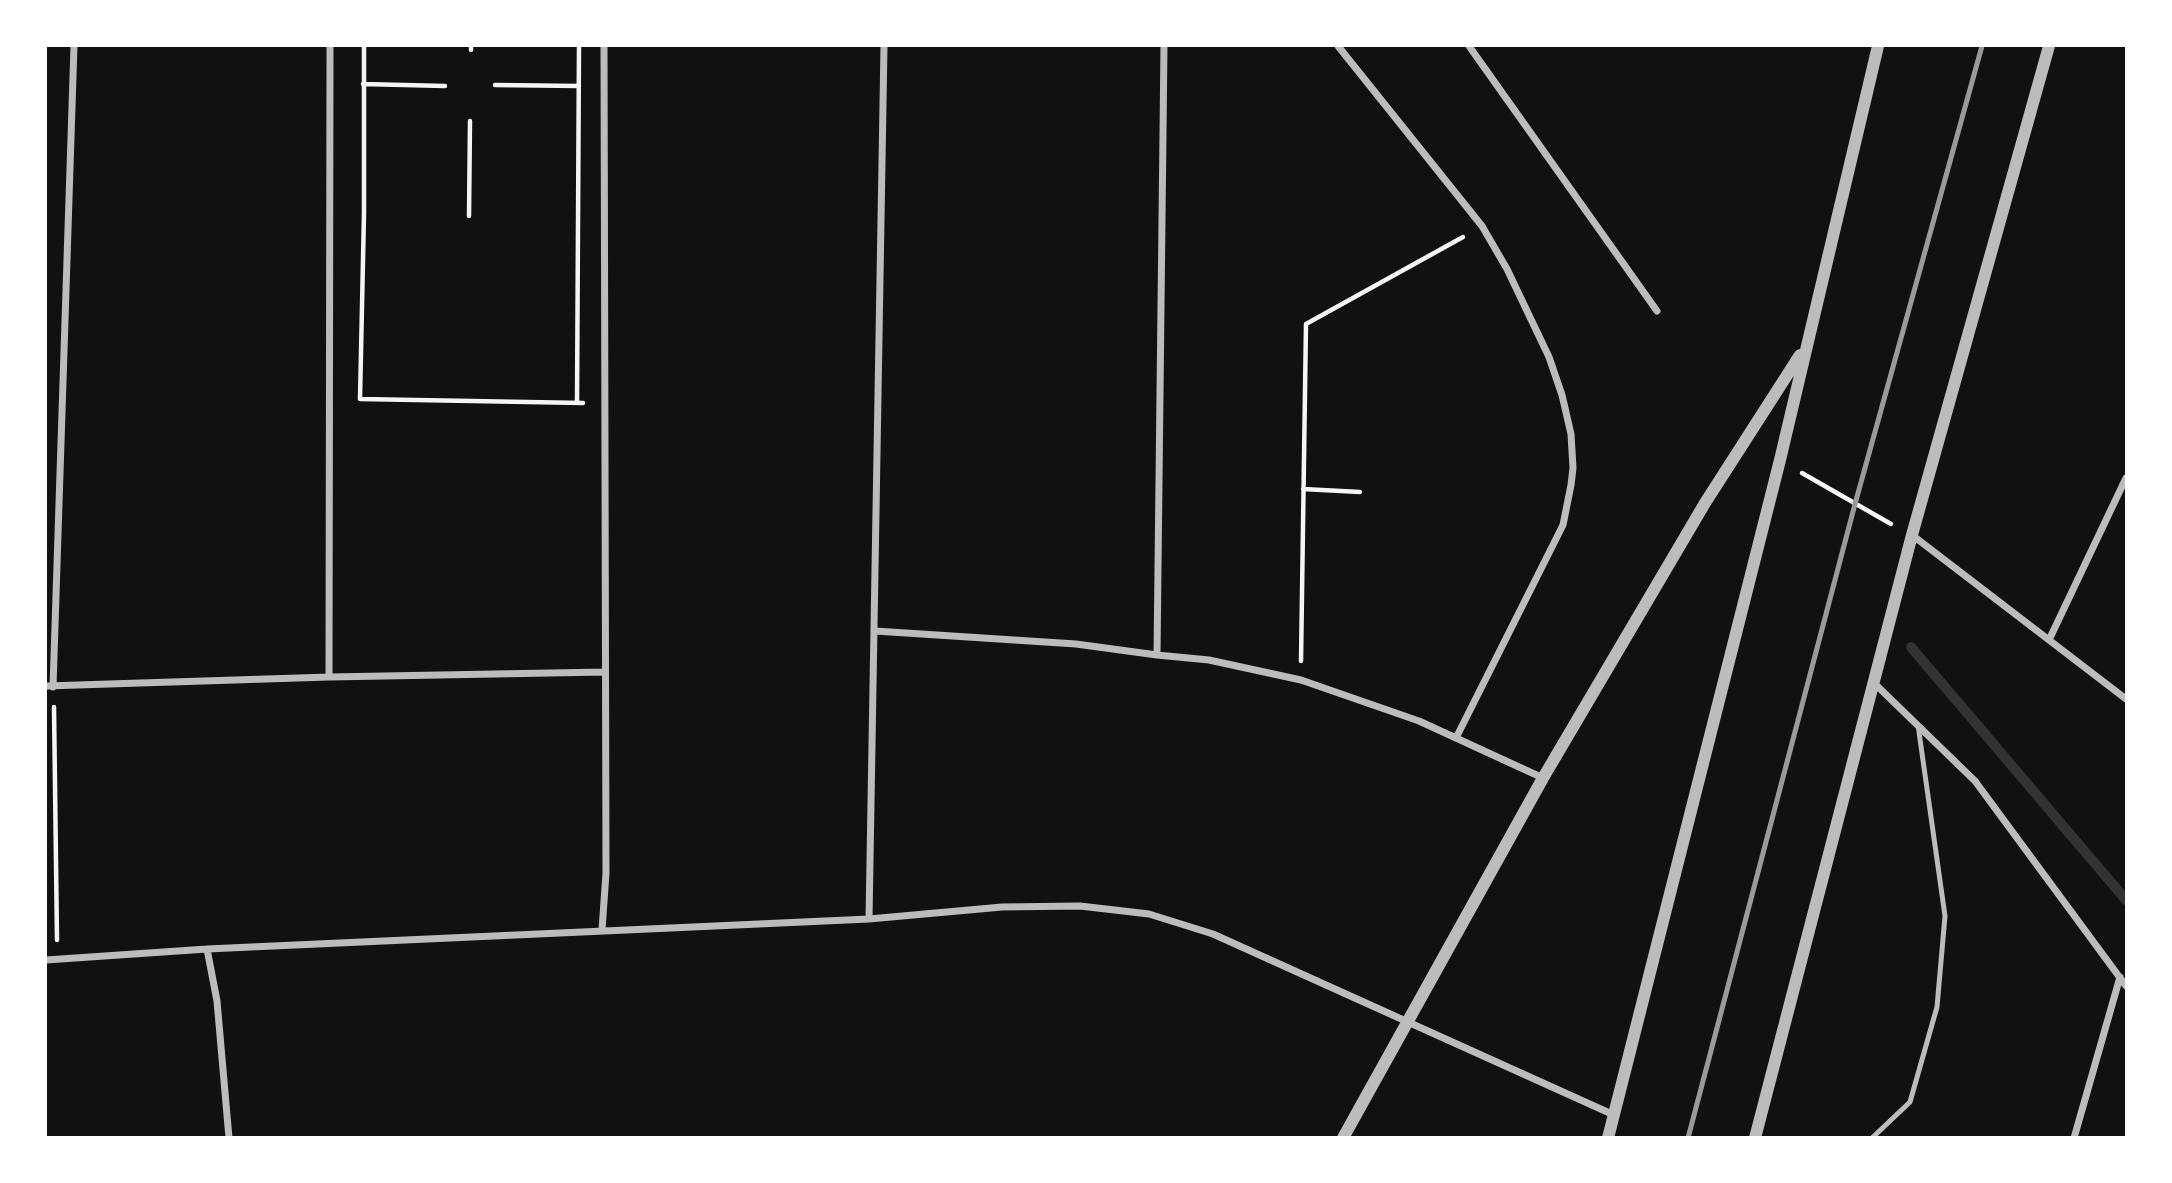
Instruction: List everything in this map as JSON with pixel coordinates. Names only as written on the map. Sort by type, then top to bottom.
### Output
[{"type":"street","points":[[74,46],[49,687],[329,677],[605,672]]},
{"type":"street","points":[[329,677],[330,46]]},
{"type":"street","points":[[602,930],[606,873],[604,46]]},
{"type":"street","points":[[869,919],[884,46]]},
{"type":"street","points":[[1157,655],[1164,46]]},
{"type":"street","points":[[1338,46],[1482,226],[1549,357],[1571,434],[1573,468],[1563,525],[1456,738]]},
{"type":"street","points":[[1469,46],[1657,311]]},
{"type":"street","points":[[1608,1138],[1780,460],[1878,46]]},
{"type":"street","points":[[1755,1138],[1912,536],[2049,46]]},
{"type":"street","points":[[1343,1138],[1544,778],[1705,503],[1806,346]]},
{"type":"street","points":[[2049,640],[2126,478]]},
{"type":"street","points":[[1912,536],[2126,699]]},
{"type":"street","points":[[875,631],[1076,644],[1209,660],[1301,680],[1408,717],[1544,778]]},
{"type":"street","points":[[1873,682],[1975,781],[2126,986]]},
{"type":"street","points":[[46,960],[207,949],[869,919],[1002,907],[1080,906],[1149,914],[1213,934],[1614,1115]]},
{"type":"street","points":[[207,949],[217,1001],[229,1138]]},
{"type":"street","points":[[2074,1138],[2120,977]]},
{"type":"lane","points":[[1872,1138],[1910,1102],[1937,1007],[1945,916],[1918,725]]},
{"type":"path","points":[[364,46],[360,400],[578,403],[579,46]]},
{"type":"path","points":[[363,84],[445,86]]},
{"type":"path","points":[[495,85],[579,86]]},
{"type":"path","points":[[469,216],[470,121]]},
{"type":"path","points":[[1301,680],[1306,324],[1482,226]]},
{"type":"path","points":[[1780,460],[1912,536]]},
{"type":"path","points":[[1304,489],[1360,492]]},
{"type":"path","points":[[49,687],[57,958]]},
{"type":"waterway","points":[[1911,647],[2126,900]]},
{"type":"railway","points":[[1688,1138],[1855,504],[1982,46]]}]
